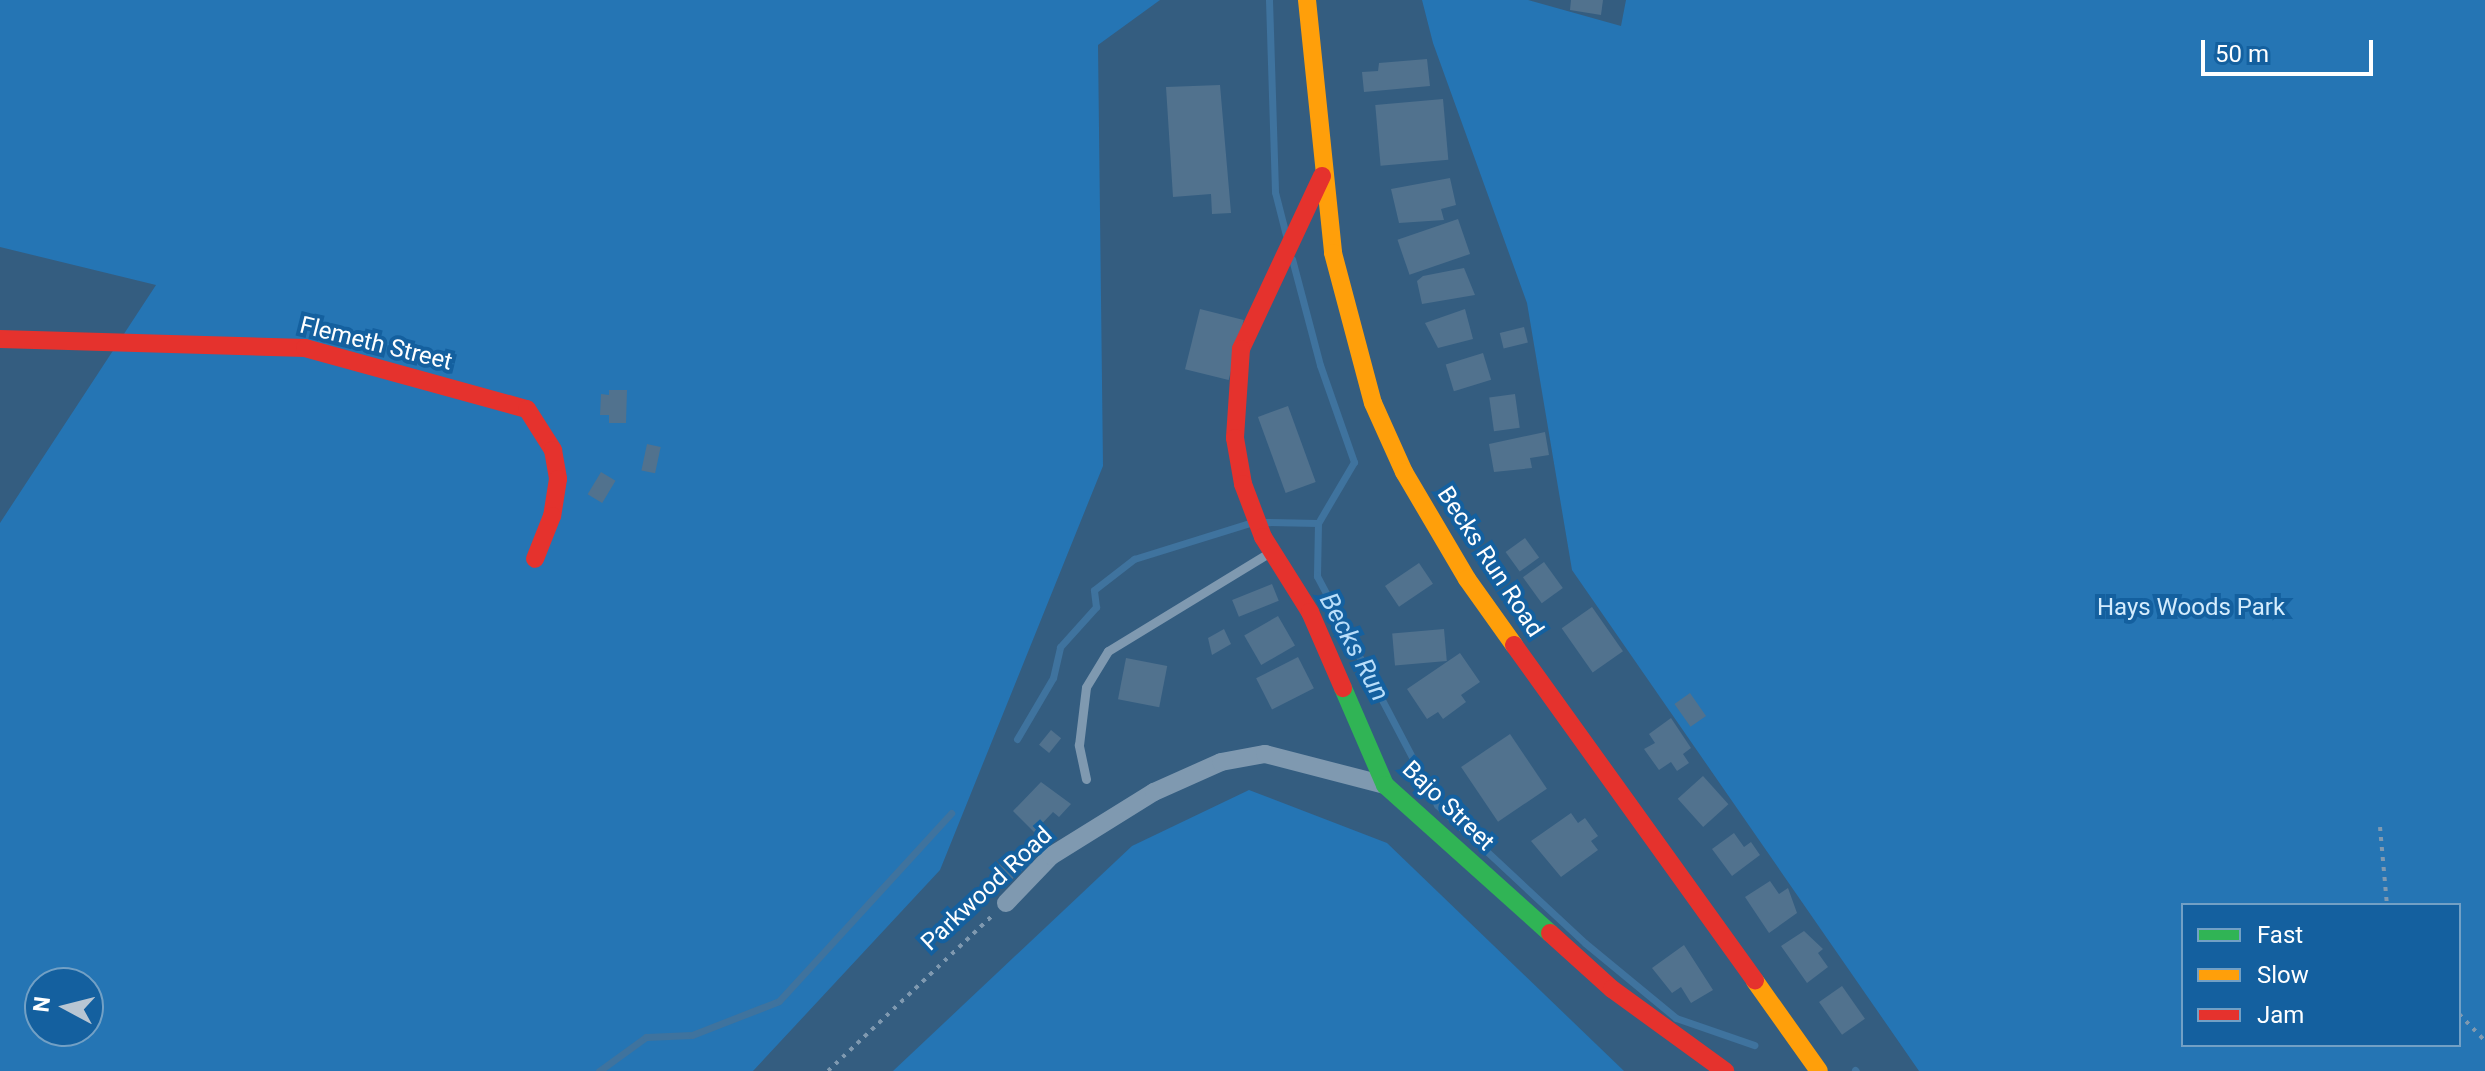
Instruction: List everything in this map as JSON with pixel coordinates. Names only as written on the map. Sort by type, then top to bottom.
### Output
[{"type":"street","name":"Becks Run Road","points":[[1307,0],[1322,176],[1351,329],[1373,403],[1404,472],[1467,579],[1819,1071]]},
{"type":"street","name":"Bajo Street","points":[[1322,176],[1299,217],[1241,349],[1235,438],[1251,508],[1268,544],[1310,612],[1385,785],[1612,989],[1725,1071]]},
{"type":"street","name":"Flemeth Street","points":[[0,339],[305,348],[527,409],[553,450],[558,479],[552,516],[535,559]]},
{"type":"street","name":"Parkwood Road","points":[[1006,903],[1051,856],[1154,792],[1221,762],[1265,754],[1385,785]]},
{"type":"lane","points":[[1086,779],[1079,745],[1086,687],[1108,651],[1268,544]]},
{"type":"path","points":[[2380,827],[2387,903]]},
{"type":"path","name":"Parkwood Road","points":[[828,1071],[1006,903]]},
{"type":"path","points":[[2461,1016],[2485,1041]]},
{"type":"green space","points":[[0,0],[1160,0],[1098,45],[1103,466],[940,870],[753,1071],[0,1071],[0,523],[156,285],[0,247]]},
{"type":"green space","name":"Hays Woods Park","points":[[1422,0],[1528,0],[1621,26],[1626,0],[2485,0],[2485,1071],[1919,1071],[1572,570],[1527,303],[1433,43]]},
{"type":"green space","points":[[1249,790],[1387,843],[1624,1071],[893,1071],[1132,846]]},
{"type":"building","points":[[1571,0],[1603,0],[1601,15],[1570,10]]},
{"type":"building","points":[[1427,59],[1430,86],[1364,92],[1362,72],[1378,71],[1379,63]]},
{"type":"building","points":[[1220,85],[1231,213],[1212,214],[1211,194],[1173,197],[1166,87]]},
{"type":"building","points":[[1443,99],[1448,160],[1381,166],[1375,105]]},
{"type":"building","points":[[1450,178],[1456,205],[1441,209],[1444,220],[1399,223],[1391,189]]},
{"type":"building","points":[[1458,219],[1470,254],[1410,275],[1397,240]]},
{"type":"building","points":[[1464,268],[1475,295],[1422,304],[1417,281],[1423,276]]},
{"type":"building","points":[[1200,309],[1244,320],[1229,380],[1185,369]]},
{"type":"building","points":[[1465,309],[1473,339],[1438,348],[1425,323]]},
{"type":"building","points":[[1524,327],[1528,343],[1504,349],[1500,333]]},
{"type":"building","points":[[1483,353],[1491,380],[1454,391],[1446,364]]},
{"type":"building","points":[[609,390],[627,390],[626,423],[609,423],[609,415],[600,415],[601,394],[609,395]]},
{"type":"building","points":[[1515,394],[1520,428],[1494,431],[1489,398]]},
{"type":"building","points":[[1288,406],[1316,482],[1286,493],[1258,417]]},
{"type":"building","points":[[1545,432],[1549,455],[1530,458],[1532,468],[1494,472],[1489,444]]},
{"type":"building","points":[[647,444],[661,447],[655,473],[641,470]]},
{"type":"building","points":[[601,472],[616,481],[602,503],[588,494]]},
{"type":"building","points":[[1525,538],[1539,557],[1520,572],[1506,552]]},
{"type":"building","points":[[1544,562],[1563,588],[1542,603],[1523,577]]},
{"type":"building","points":[[1419,563],[1433,584],[1399,607],[1385,586]]},
{"type":"building","points":[[1272,584],[1279,601],[1239,617],[1232,600]]},
{"type":"building","points":[[1592,607],[1623,651],[1593,672],[1562,628]]},
{"type":"building","points":[[1278,616],[1295,645],[1261,665],[1244,636]]},
{"type":"building","points":[[1224,629],[1231,644],[1212,655],[1208,638]]},
{"type":"building","points":[[1444,629],[1447,661],[1395,665],[1392,634]]},
{"type":"building","points":[[1460,653],[1480,682],[1461,695],[1466,702],[1443,719],[1438,712],[1427,719],[1407,689]]},
{"type":"building","points":[[1298,657],[1314,688],[1272,710],[1256,678]]},
{"type":"building","points":[[1126,658],[1167,666],[1159,707],[1118,699]]},
{"type":"building","points":[[1690,693],[1706,716],[1690,727],[1674,704]]},
{"type":"building","points":[[1671,718],[1691,748],[1683,754],[1689,763],[1677,771],[1671,762],[1659,770],[1644,749],[1655,743],[1649,734]]},
{"type":"building","points":[[1051,730],[1061,738],[1049,753],[1039,745]]},
{"type":"building","points":[[1510,734],[1547,789],[1498,822],[1461,767]]},
{"type":"building","points":[[1703,776],[1728,804],[1703,827],[1678,799]]},
{"type":"building","points":[[1041,782],[1071,804],[1059,817],[1053,812],[1034,832],[1013,811]]},
{"type":"building","points":[[1571,813],[1578,823],[1585,818],[1598,836],[1591,841],[1598,850],[1561,877],[1531,841]]},
{"type":"building","points":[[1734,833],[1744,847],[1751,842],[1760,855],[1732,876],[1712,849]]},
{"type":"building","points":[[1025,852],[1032,863],[1017,875],[1003,863]]},
{"type":"building","points":[[999,864],[1014,877],[1006,886],[991,873]]},
{"type":"building","points":[[1770,881],[1779,894],[1788,888],[1797,913],[1769,933],[1745,897]]},
{"type":"building","points":[[1804,931],[1823,949],[1818,953],[1828,967],[1807,983],[1781,946]]},
{"type":"building","points":[[1684,945],[1713,990],[1691,1003],[1681,987],[1672,993],[1652,968]]},
{"type":"building","points":[[1842,986],[1865,1019],[1842,1035],[1819,1002]]},
{"type":"waterway","name":"Becks Run","points":[[1269,0],[1275,192],[1286,235]]},
{"type":"waterway","name":"Becks Run","points":[[1292,259],[1320,365],[1354,462],[1318,523],[1317,576],[1437,805],[1585,943],[1676,1018],[1754,1045]]},
{"type":"waterway","points":[[1017,739],[1053,678],[1060,647],[1096,607],[1094,590],[1134,559],[1253,522]]},
{"type":"waterway","points":[[1265,522],[1318,523]]},
{"type":"waterway","points":[[599,1071],[646,1037],[692,1035],[779,1001],[951,813]]},
{"type":"traffic: fast","points":[[1343,688],[1385,785],[1550,933]]},
{"type":"traffic: slow","points":[[1307,0],[1333,253],[1373,403],[1404,472],[1467,579],[1514,645]]},
{"type":"traffic: slow","points":[[1755,981],[1819,1071]]},
{"type":"traffic: jam","points":[[1322,176],[1241,349],[1235,438],[1243,484],[1263,537],[1310,612],[1343,688]]},
{"type":"traffic: jam","points":[[0,339],[305,348],[527,409],[553,450],[558,479],[552,516],[535,559]]},
{"type":"traffic: jam","points":[[1514,645],[1755,981]]},
{"type":"traffic: jam","points":[[1550,933],[1612,989],[1725,1071]]}]
